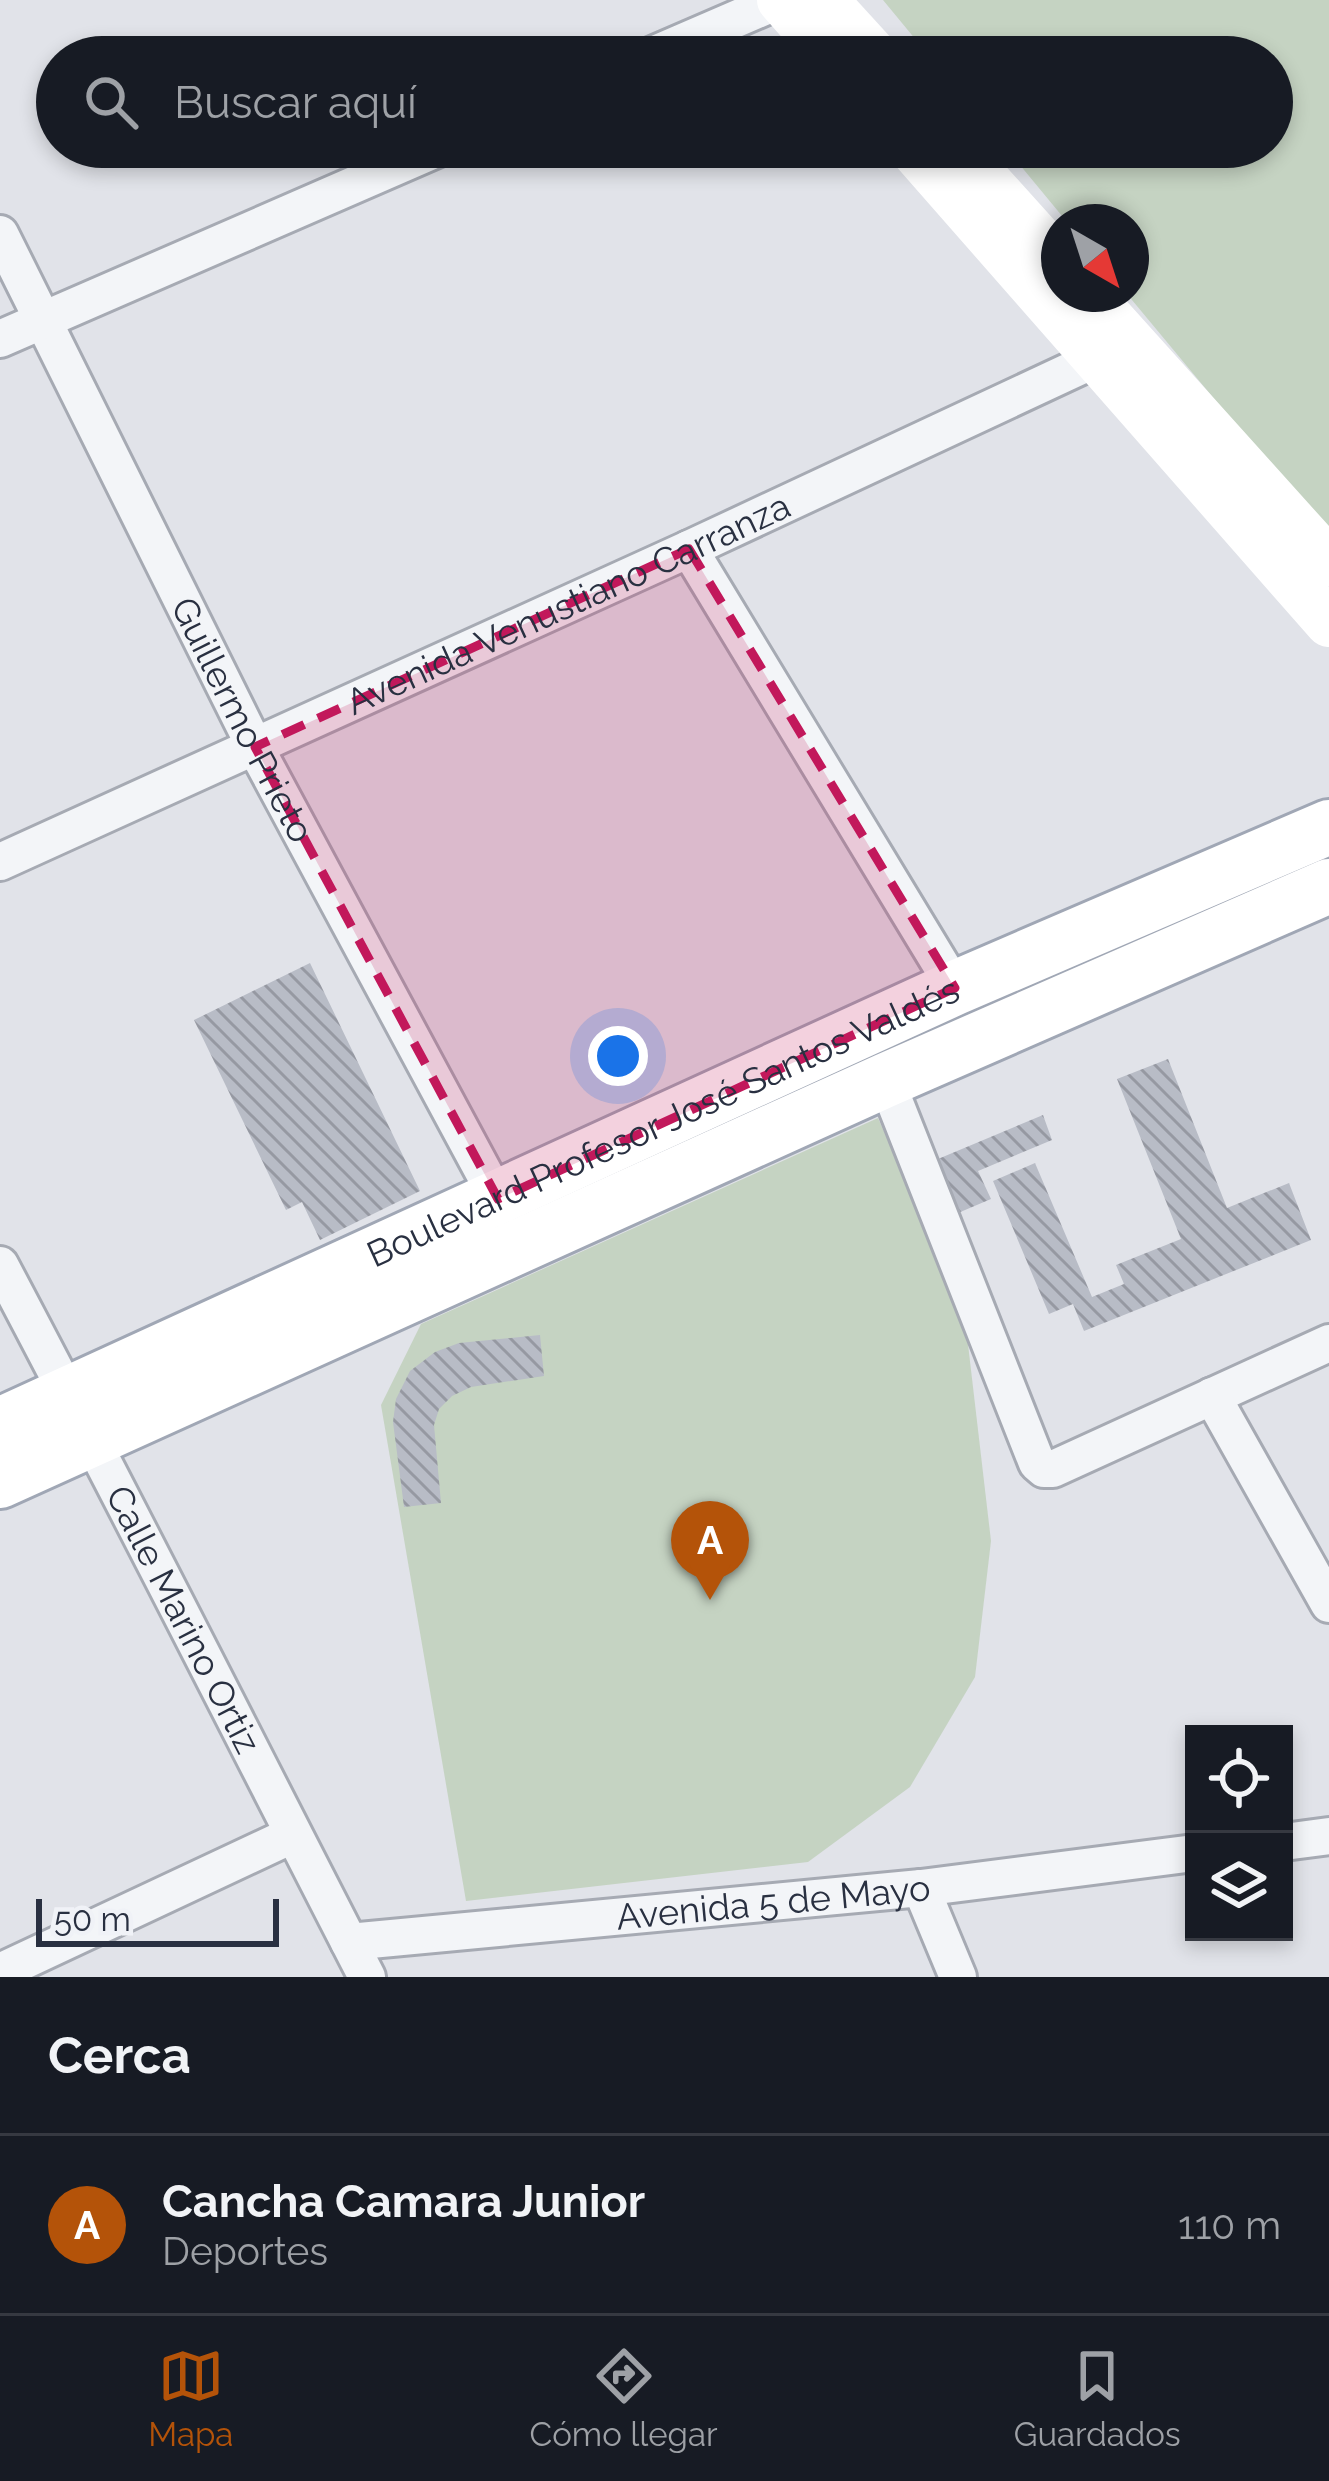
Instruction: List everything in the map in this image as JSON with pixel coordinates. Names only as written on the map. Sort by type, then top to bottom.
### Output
[{"type":"main road","name":"Boulevard Profesor José Santos Valdés","points":[[0,1481],[81,1417],[498,1199],[955,988],[1329,827]]},
{"type":"main road","name":"Boulevard Profesor José Santos Valdés","points":[[0,1425],[81,1417],[886,1080],[1329,886]]},
{"type":"street","points":[[697,36],[780,0],[812,36]]},
{"type":"street","points":[[824,0],[857,36]]},
{"type":"street","points":[[0,339],[392,168]]},
{"type":"street","points":[[932,168],[1329,562]]},
{"type":"street","points":[[975,168],[1041,241]]},
{"type":"street","name":"Guillermo Prieto","points":[[0,235],[255,747],[498,1199]]},
{"type":"street","points":[[1097,312],[1115,350],[1329,623]]},
{"type":"street","name":"Avenida Venustiano Carranza","points":[[0,862],[1115,350]]},
{"type":"street","points":[[689,549],[955,988]]},
{"type":"street","points":[[886,1080],[1037,1463],[1044,1469],[1053,1469],[1329,1342]]},
{"type":"street","name":"Calle Marino Ortiz","points":[[0,1264],[367,1977]]},
{"type":"street","points":[[1212,1396],[1329,1604]]},
{"type":"street","points":[[0,1972],[292,1835]]},
{"type":"street","points":[[1293,1841],[1329,1836]]},
{"type":"street","name":"Avenida 5 de Mayo","points":[[349,1942],[921,1888],[1185,1854]]},
{"type":"street","points":[[921,1888],[958,1977]]},
{"type":"highlighted area","points":[[689,549],[955,988],[498,1199],[255,747]]},
{"type":"green space","points":[[883,0],[1329,0],[1329,537],[1142,312],[1149,312],[1149,204],[1052,204],[1022,168],[1293,168],[1293,36],[913,36]]},
{"type":"green space","points":[[878,1118],[964,1310],[991,1541],[975,1677],[910,1787],[808,1862],[466,1901],[381,1405],[421,1324]]},
{"type":"building","points":[[310,963],[420,1191],[320,1240],[302,1202],[286,1210],[194,1020]]},
{"type":"building","points":[[1168,1059],[1227,1208],[1289,1183],[1311,1240],[1084,1331],[1073,1304],[1049,1314],[993,1181],[1035,1163],[1092,1297],[1124,1284],[1116,1265],[1181,1239],[1117,1079]]},
{"type":"building","points":[[1043,1115],[1052,1140],[978,1171],[991,1199],[958,1213],[938,1159]]},
{"type":"building","points":[[540,1335],[544,1376],[471,1387],[439,1409],[434,1425],[441,1503],[404,1507],[393,1422],[396,1399],[410,1371],[435,1352],[459,1343]]},
{"type":"place","name":"Cancha Camara Junior","points":[[710,1600]]}]
